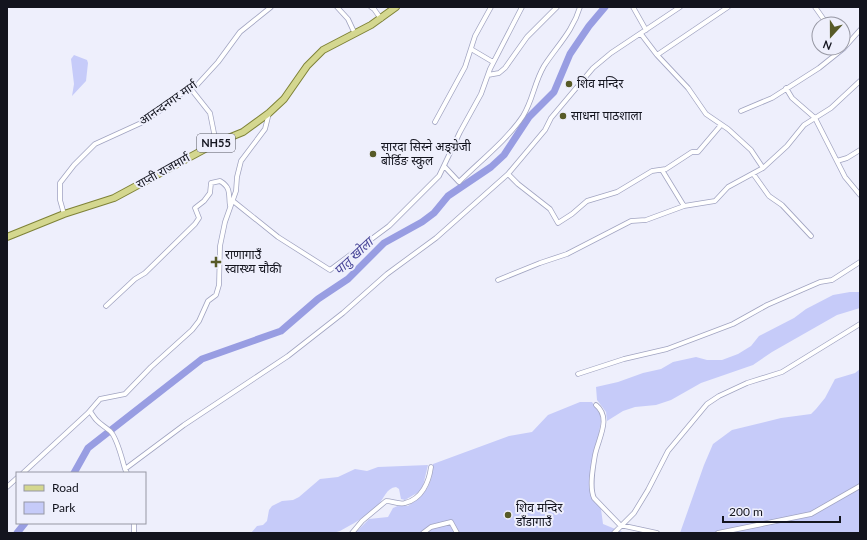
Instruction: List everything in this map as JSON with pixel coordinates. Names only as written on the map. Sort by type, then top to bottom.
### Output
[{"type":"main road","name":"राप्ती राजमार्ग","points":[[7,237],[64,214],[114,198],[216,143],[243,132],[269,113],[284,99],[307,66],[323,50],[381,19],[396,7]]},
{"type":"street","name":"आनन्दनगर मार्ग","points":[[64,214],[60,200],[60,183],[74,165],[96,144],[141,123],[164,108],[172,100],[190,89],[218,62],[248,24],[271,7]]},
{"type":"street","points":[[337,7],[348,19],[355,34]]},
{"type":"street","points":[[370,7],[374,9],[381,19]]},
{"type":"street","points":[[435,122],[465,67],[475,36],[491,7]]},
{"type":"street","points":[[233,201],[278,237],[330,270],[389,226],[407,206],[432,185],[445,167],[460,132],[481,94],[493,62],[522,7]]},
{"type":"street","points":[[488,75],[499,73],[505,68],[527,37],[557,7]]},
{"type":"street","points":[[445,167],[459,182],[505,137],[522,117],[534,94],[534,87],[539,73],[569,33],[580,7]]},
{"type":"street","points":[[634,7],[646,30]]},
{"type":"street","points":[[90,411],[96,421],[103,428],[111,431],[121,452],[126,471],[184,425],[288,356],[343,313],[387,274],[436,238],[508,174],[545,130],[551,118],[593,68],[680,7]]},
{"type":"street","points":[[657,55],[728,7]]},
{"type":"street","points":[[814,7],[821,16]]},
{"type":"street","points":[[851,40],[860,30]]},
{"type":"street","points":[[641,34],[657,55],[688,88],[706,114],[751,150],[764,168]]},
{"type":"street","points":[[471,49],[493,62]]},
{"type":"street","points":[[741,111],[772,98],[819,68],[833,56]]},
{"type":"street","points":[[498,280],[567,254],[631,222],[646,220],[684,206],[715,201],[728,187],[754,175],[764,168],[787,146],[804,125],[830,108],[860,80]]},
{"type":"street","points":[[786,88],[792,98],[814,118],[845,177],[860,195]]},
{"type":"street","points":[[190,89],[210,113],[216,143]]},
{"type":"street","points":[[24,472],[90,411],[100,399],[125,394],[151,367],[192,330],[208,301],[216,294],[219,285],[220,246],[230,207],[233,201],[241,161],[265,129],[269,113]]},
{"type":"street","points":[[508,174],[518,184],[550,209],[558,223],[572,214],[587,201],[618,192],[652,171],[662,170],[681,160],[692,152],[698,152],[721,125]]},
{"type":"street","points":[[837,161],[847,158],[860,150]]},
{"type":"street","points":[[662,170],[684,206]]},
{"type":"street","points":[[754,175],[769,196],[782,205],[810,236]]},
{"type":"street","points":[[106,306],[135,279],[145,273],[195,224],[199,218],[195,208],[204,201],[210,193],[211,184],[220,180],[225,184],[229,189],[230,207]]},
{"type":"street","points":[[578,374],[624,359],[666,349],[733,324],[767,305],[820,282],[832,280],[860,262]]},
{"type":"street","points":[[614,533],[620,525],[626,523],[641,502],[668,451],[707,404],[719,396],[747,383],[782,372],[860,324]]},
{"type":"street","points":[[596,405],[603,413],[604,421],[596,454],[592,493],[594,498],[620,525],[657,533]]},
{"type":"street","points":[[352,533],[362,521],[386,501],[405,503],[422,494],[430,474],[431,467]]},
{"type":"street","points":[[7,487],[16,479]]},
{"type":"street","points":[[718,533],[811,514],[860,486]]},
{"type":"street","points":[[423,533],[431,527],[451,522],[457,533]]},
{"type":"green space","points":[[74,55],[87,60],[88,63],[86,81],[72,96],[74,84],[71,59]]},
{"type":"green space","points":[[860,292],[860,308],[837,315],[772,352],[753,365],[701,383],[671,400],[656,405],[635,407],[623,411],[607,421],[606,412],[597,400],[596,387],[661,369],[673,362],[696,357],[707,360],[722,360],[738,354],[751,346],[759,336],[794,318],[806,309],[833,295]]},
{"type":"green space","points":[[860,369],[860,533],[680,533],[713,444],[732,430],[781,418],[811,414],[825,398],[835,379],[855,373]]},
{"type":"green space","points":[[580,402],[592,402],[600,414],[601,421],[591,480],[591,496],[601,509],[603,524],[625,533],[355,533],[369,519],[388,517],[393,508],[400,505],[408,506],[424,493],[431,478],[433,464],[509,436],[532,432],[548,415]]},
{"type":"green space","points":[[428,465],[422,490],[405,500],[401,499],[399,489],[396,487],[390,489],[378,505],[369,513],[340,531],[333,533],[311,534],[251,533],[257,526],[263,525],[267,521],[269,510],[272,506],[282,501],[293,500],[299,497],[320,479],[338,477],[355,469],[367,471],[378,467]]},
{"type":"waterway","name":"पातु खोला","points":[[75,472],[88,448],[202,359],[281,331],[318,299],[348,279],[384,243],[422,222],[434,213],[448,196],[491,167],[504,155],[529,117],[554,92],[570,54],[589,26],[605,7]]},
{"type":"waterway","name":"पातु खोला","points":[[17,533],[24,524]]},
{"type":"place","name":"शिव मन्दिर","points":[[569,84]]},
{"type":"place","name":"साधना पाठशाला","points":[[563,116]]},
{"type":"place","name":"सारदा सिस्ने अङ्ग्रेजी बोर्डिङ स्कुल","points":[[373,154]]},
{"type":"place","name":"राणागाउँ स्वास्थ्य चौकी","points":[[216,262]]},
{"type":"place","name":"शिव मन्दिर डाँडागाउँ","points":[[508,515]]}]
